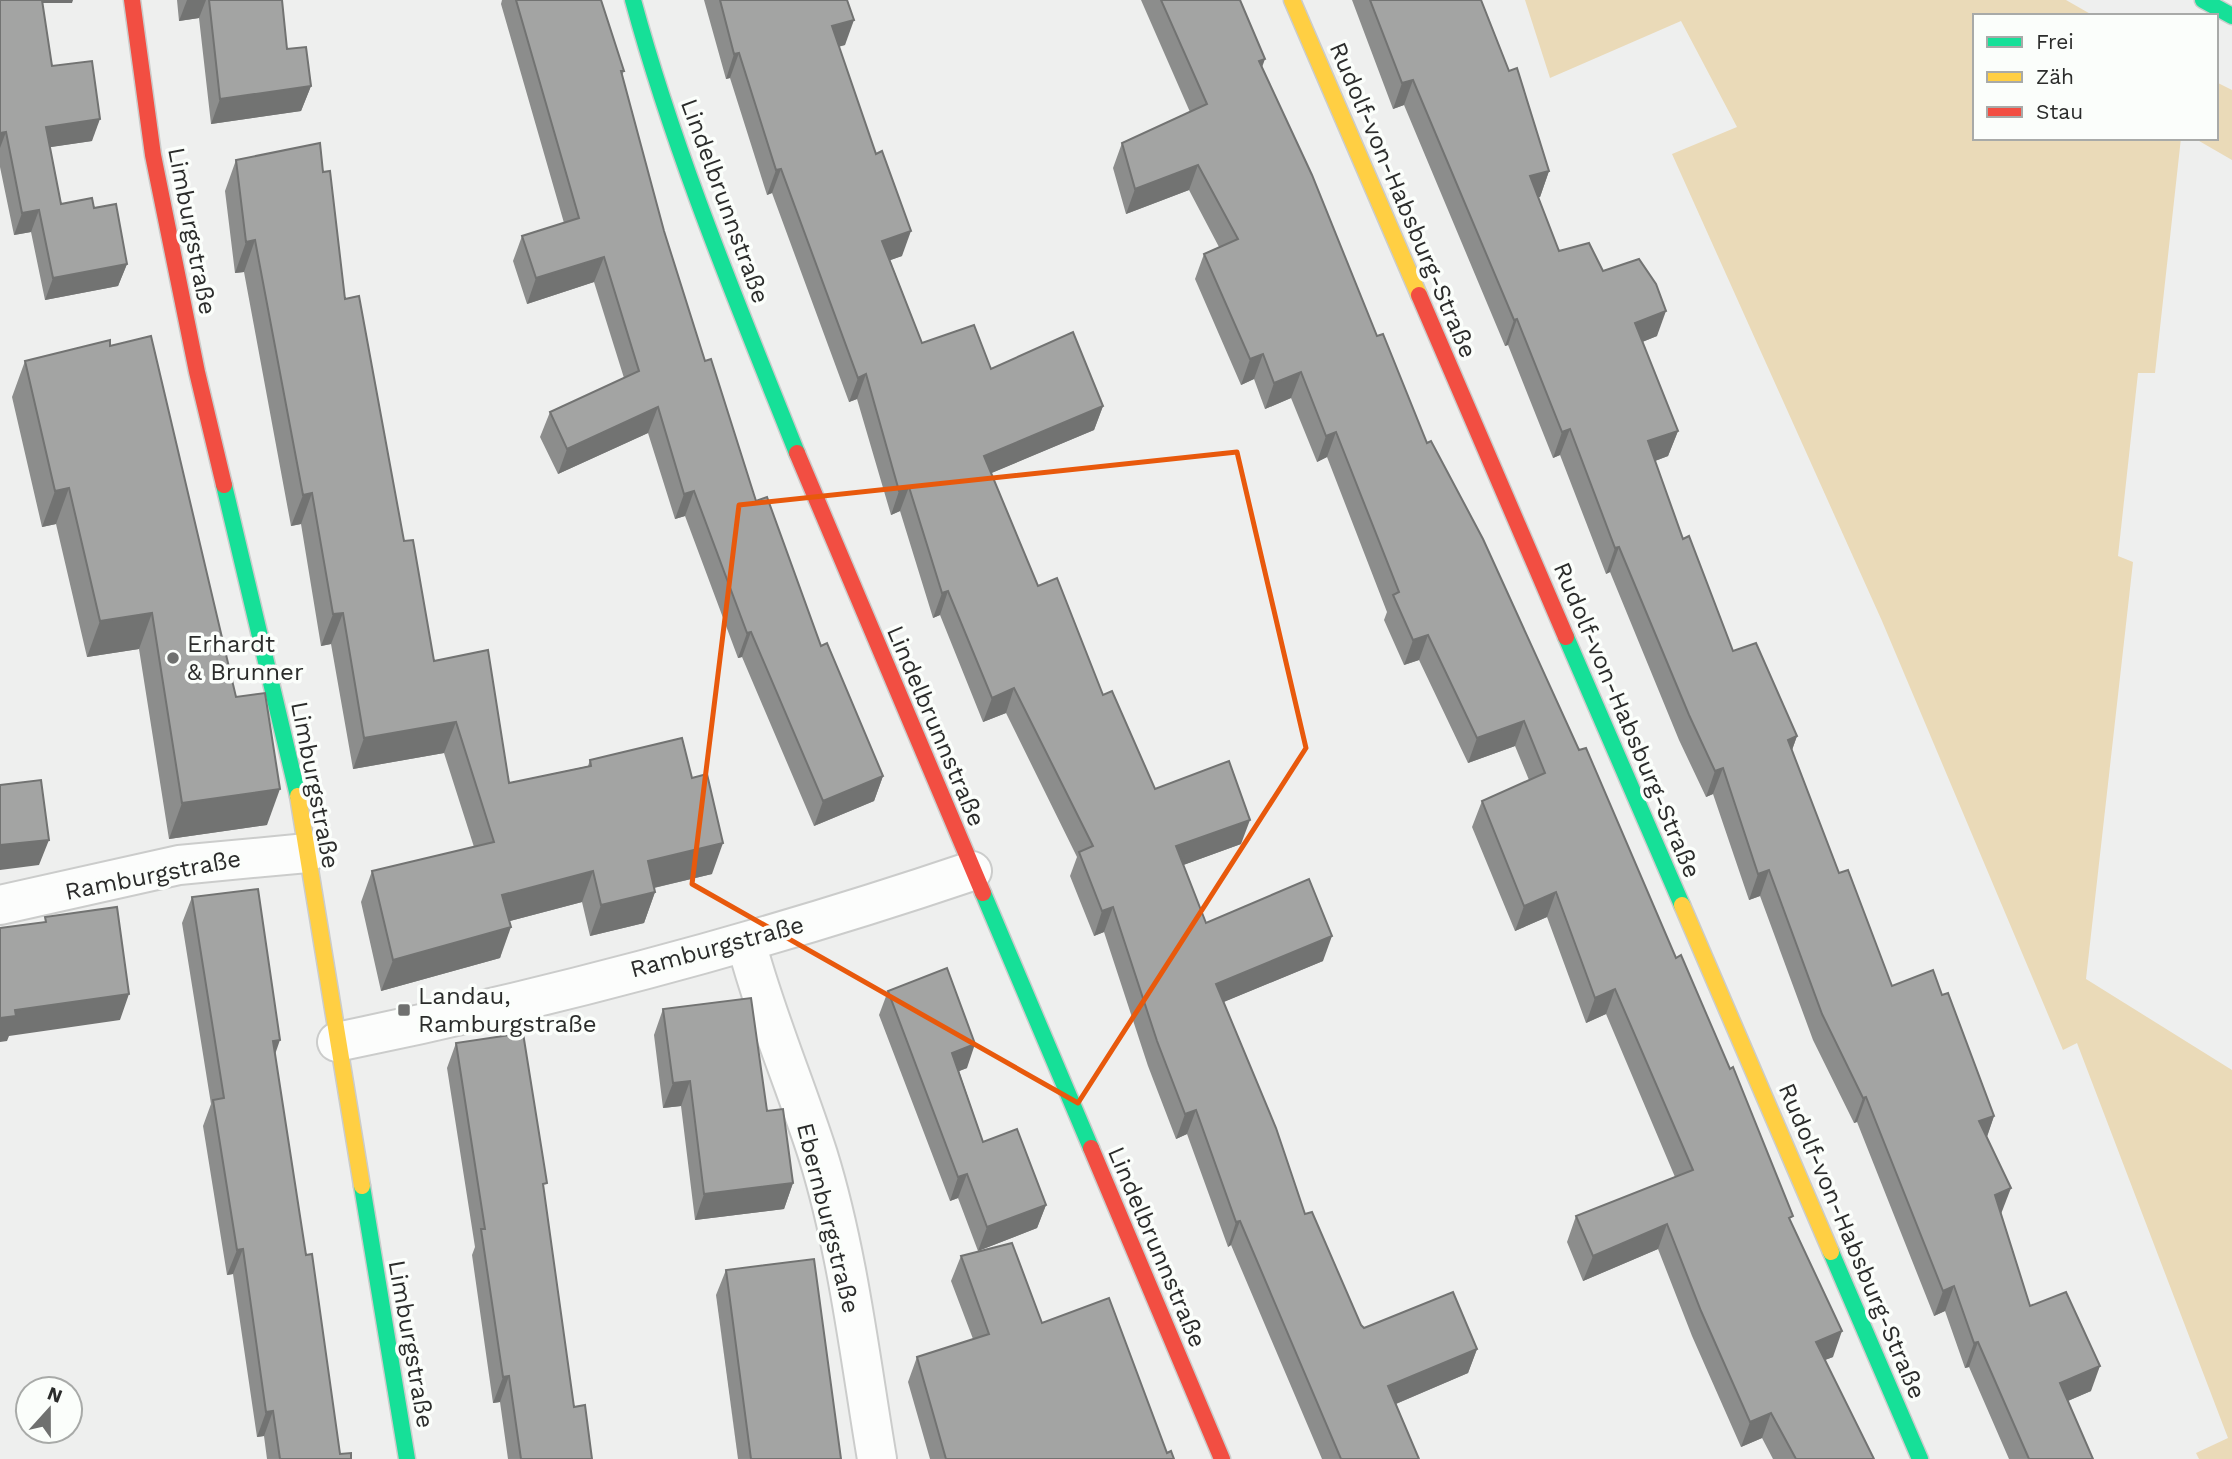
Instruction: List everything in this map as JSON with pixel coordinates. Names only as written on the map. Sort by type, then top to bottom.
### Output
[{"type":"street","name":"Limburgstraße","points":[[132,0],[153,155],[197,372],[299,800],[407,1459]]},
{"type":"street","name":"Lindelbrunnstraße","points":[[633,0],[649,59],[737,303],[972,871],[1222,1459]]},
{"type":"street","name":"Rudolf-von-Habsburg-Straße","points":[[1292,0],[1920,1459]]},
{"type":"street","points":[[2203,0],[2232,16]]},
{"type":"street","name":"Ramburgstraße","points":[[0,905],[179,865],[307,853]]},
{"type":"street","name":"Ramburgstraße","points":[[337,1041],[412,1026],[746,942],[972,871]]},
{"type":"street","name":"Ebernburgstraße","points":[[746,942],[756,980],[818,1156],[850,1302],[877,1459]]},
{"type":"highlighted area","points":[[1237,452],[1306,748],[1078,1103],[692,884],[739,505]]},
{"type":"shaded area","points":[[1525,0],[2066,0],[2090,14],[1973,14],[1973,140],[2181,140],[2155,373],[2138,373],[2118,556],[2133,562],[2086,979],[2232,1070],[2232,1459],[2199,1459],[2196,1453],[2228,1438],[2077,1043],[2063,1050],[1882,621],[1672,154],[1737,127],[1681,21],[1550,78]]},
{"type":"shaded area","points":[[2218,83],[2232,90],[2232,160],[2197,140],[2218,140]]},
{"type":"building","points":[[0,0],[42,0],[52,66],[92,61],[100,119],[46,127],[61,204],[92,198],[94,208],[116,204],[127,264],[53,278],[39,210],[22,213],[6,132],[0,133]]},
{"type":"building","points":[[209,0],[282,0],[287,49],[306,47],[311,86],[220,99]]},
{"type":"building","points":[[516,0],[601,0],[624,71],[621,71],[664,231],[705,361],[711,359],[756,501],[767,497],[821,646],[827,643],[883,776],[823,801],[751,632],[747,633],[694,491],[684,494],[658,407],[567,449],[550,412],[639,371],[604,257],[536,278],[522,236],[579,218]]},
{"type":"building","points":[[720,0],[847,0],[854,20],[832,26],[876,154],[882,151],[911,231],[882,241],[922,343],[974,325],[991,369],[1073,332],[1103,406],[984,456],[1038,586],[1057,578],[1103,695],[1112,691],[1155,789],[1229,761],[1250,820],[1176,846],[1206,923],[1309,879],[1332,936],[1216,984],[1276,1128],[1305,1214],[1312,1212],[1361,1325],[1364,1328],[1453,1292],[1477,1349],[1388,1386],[1419,1459],[1341,1459],[1240,1221],[1236,1222],[1196,1110],[1185,1114],[1157,1041],[1113,907],[1102,911],[1079,852],[1093,846],[1014,688],[992,698],[948,591],[942,593],[909,487],[899,491],[866,374],[858,378],[781,169],[776,170],[739,53],[734,54]]},
{"type":"building","points":[[1161,0],[1240,0],[1265,59],[1259,61],[1312,175],[1377,336],[1383,334],[1427,443],[1431,441],[1483,539],[1579,750],[1586,748],[1676,958],[1681,955],[1730,1069],[1733,1067],[1793,1216],[1789,1218],[1842,1331],[1816,1342],[1874,1459],[1796,1459],[1771,1413],[1750,1422],[1701,1311],[1667,1224],[1593,1256],[1576,1216],[1693,1170],[1615,989],[1595,998],[1556,892],[1524,906],[1482,801],[1545,773],[1524,721],[1477,738],[1428,635],[1413,640],[1393,595],[1399,592],[1336,432],[1326,436],[1301,372],[1274,383],[1263,354],[1250,359],[1204,254],[1238,239],[1198,165],[1135,189],[1122,143],[1207,104]]},
{"type":"building","points":[[1370,0],[1481,0],[1509,71],[1517,68],[1549,171],[1530,176],[1559,251],[1589,243],[1603,271],[1639,259],[1656,284],[1666,311],[1635,323],[1678,431],[1648,441],[1683,539],[1689,536],[1733,651],[1756,643],[1797,736],[1788,740],[1839,873],[1848,870],[1892,986],[1933,970],[1942,995],[1948,993],[1994,1116],[1979,1121],[2011,1188],[1995,1195],[2030,1306],[2066,1292],[2100,1366],[2060,1383],[2093,1459],[2029,1459],[1978,1342],[1974,1343],[1954,1286],[1943,1291],[1866,1097],[1863,1098],[1822,1014],[1769,870],[1758,874],[1723,768],[1715,771],[1689,715],[1619,547],[1615,548],[1570,429],[1562,432],[1517,319],[1514,320],[1413,80],[1402,83]]},
{"type":"building","points":[[320,143],[323,172],[330,171],[345,299],[359,296],[404,541],[413,540],[434,661],[488,650],[509,783],[591,766],[590,760],[682,738],[692,778],[707,774],[723,843],[648,861],[655,892],[601,905],[593,871],[502,895],[511,927],[393,960],[372,871],[494,842],[456,722],[364,738],[343,613],[333,614],[312,493],[303,495],[255,240],[246,242],[236,160]]},
{"type":"building","points":[[151,336],[236,697],[265,693],[280,789],[182,803],[152,613],[100,621],[69,488],[55,491],[25,361],[110,340],[110,346]]},
{"type":"building","points":[[41,780],[49,840],[0,845],[0,785]]},
{"type":"building","points":[[258,889],[280,1040],[273,1041],[306,1255],[312,1254],[340,1454],[351,1453],[351,1459],[280,1459],[273,1411],[266,1412],[243,1249],[237,1250],[213,1100],[224,1098],[192,897]]},
{"type":"building","points":[[117,907],[129,994],[15,1010],[16,1016],[0,1018],[0,928],[46,922],[45,917]]},
{"type":"building","points":[[947,968],[975,1044],[952,1053],[983,1142],[1017,1129],[1046,1205],[987,1227],[967,1174],[958,1177],[888,991]]},
{"type":"building","points":[[751,998],[767,1111],[783,1109],[793,1183],[704,1194],[690,1081],[673,1083],[663,1009]]},
{"type":"building","points":[[523,1033],[547,1183],[543,1184],[574,1407],[585,1405],[592,1459],[521,1459],[509,1376],[503,1377],[481,1229],[485,1229],[456,1043]]},
{"type":"building","points":[[1012,1243],[1042,1323],[1109,1298],[1167,1453],[1171,1451],[1174,1459],[946,1459],[917,1357],[989,1334],[961,1256]]},
{"type":"building","points":[[814,1259],[841,1459],[751,1459],[726,1270]]},
{"type":"traffic: fast","points":[[633,0],[688,172],[797,453]]},
{"type":"traffic: fast","points":[[2203,0],[2232,16]]},
{"type":"traffic: fast","points":[[224,485],[298,796]]},
{"type":"traffic: fast","points":[[1566,637],[1682,905]]},
{"type":"traffic: fast","points":[[983,893],[1091,1148]]},
{"type":"traffic: fast","points":[[362,1186],[407,1459]]},
{"type":"traffic: fast","points":[[1831,1252],[1920,1459]]},
{"type":"traffic: slow","points":[[1292,0],[1419,295]]},
{"type":"traffic: slow","points":[[298,796],[362,1186]]},
{"type":"traffic: slow","points":[[1682,905],[1831,1252]]},
{"type":"traffic: jam","points":[[132,0],[153,155],[197,372],[224,485]]},
{"type":"traffic: jam","points":[[1419,295],[1566,637]]},
{"type":"traffic: jam","points":[[797,453],[983,893]]},
{"type":"traffic: jam","points":[[1091,1148],[1222,1459]]},
{"type":"place","name":"Erhardt & Brunner","points":[[173,658]]},
{"type":"place","name":"Landau, Ramburgstraße","points":[[404,1010]]}]
